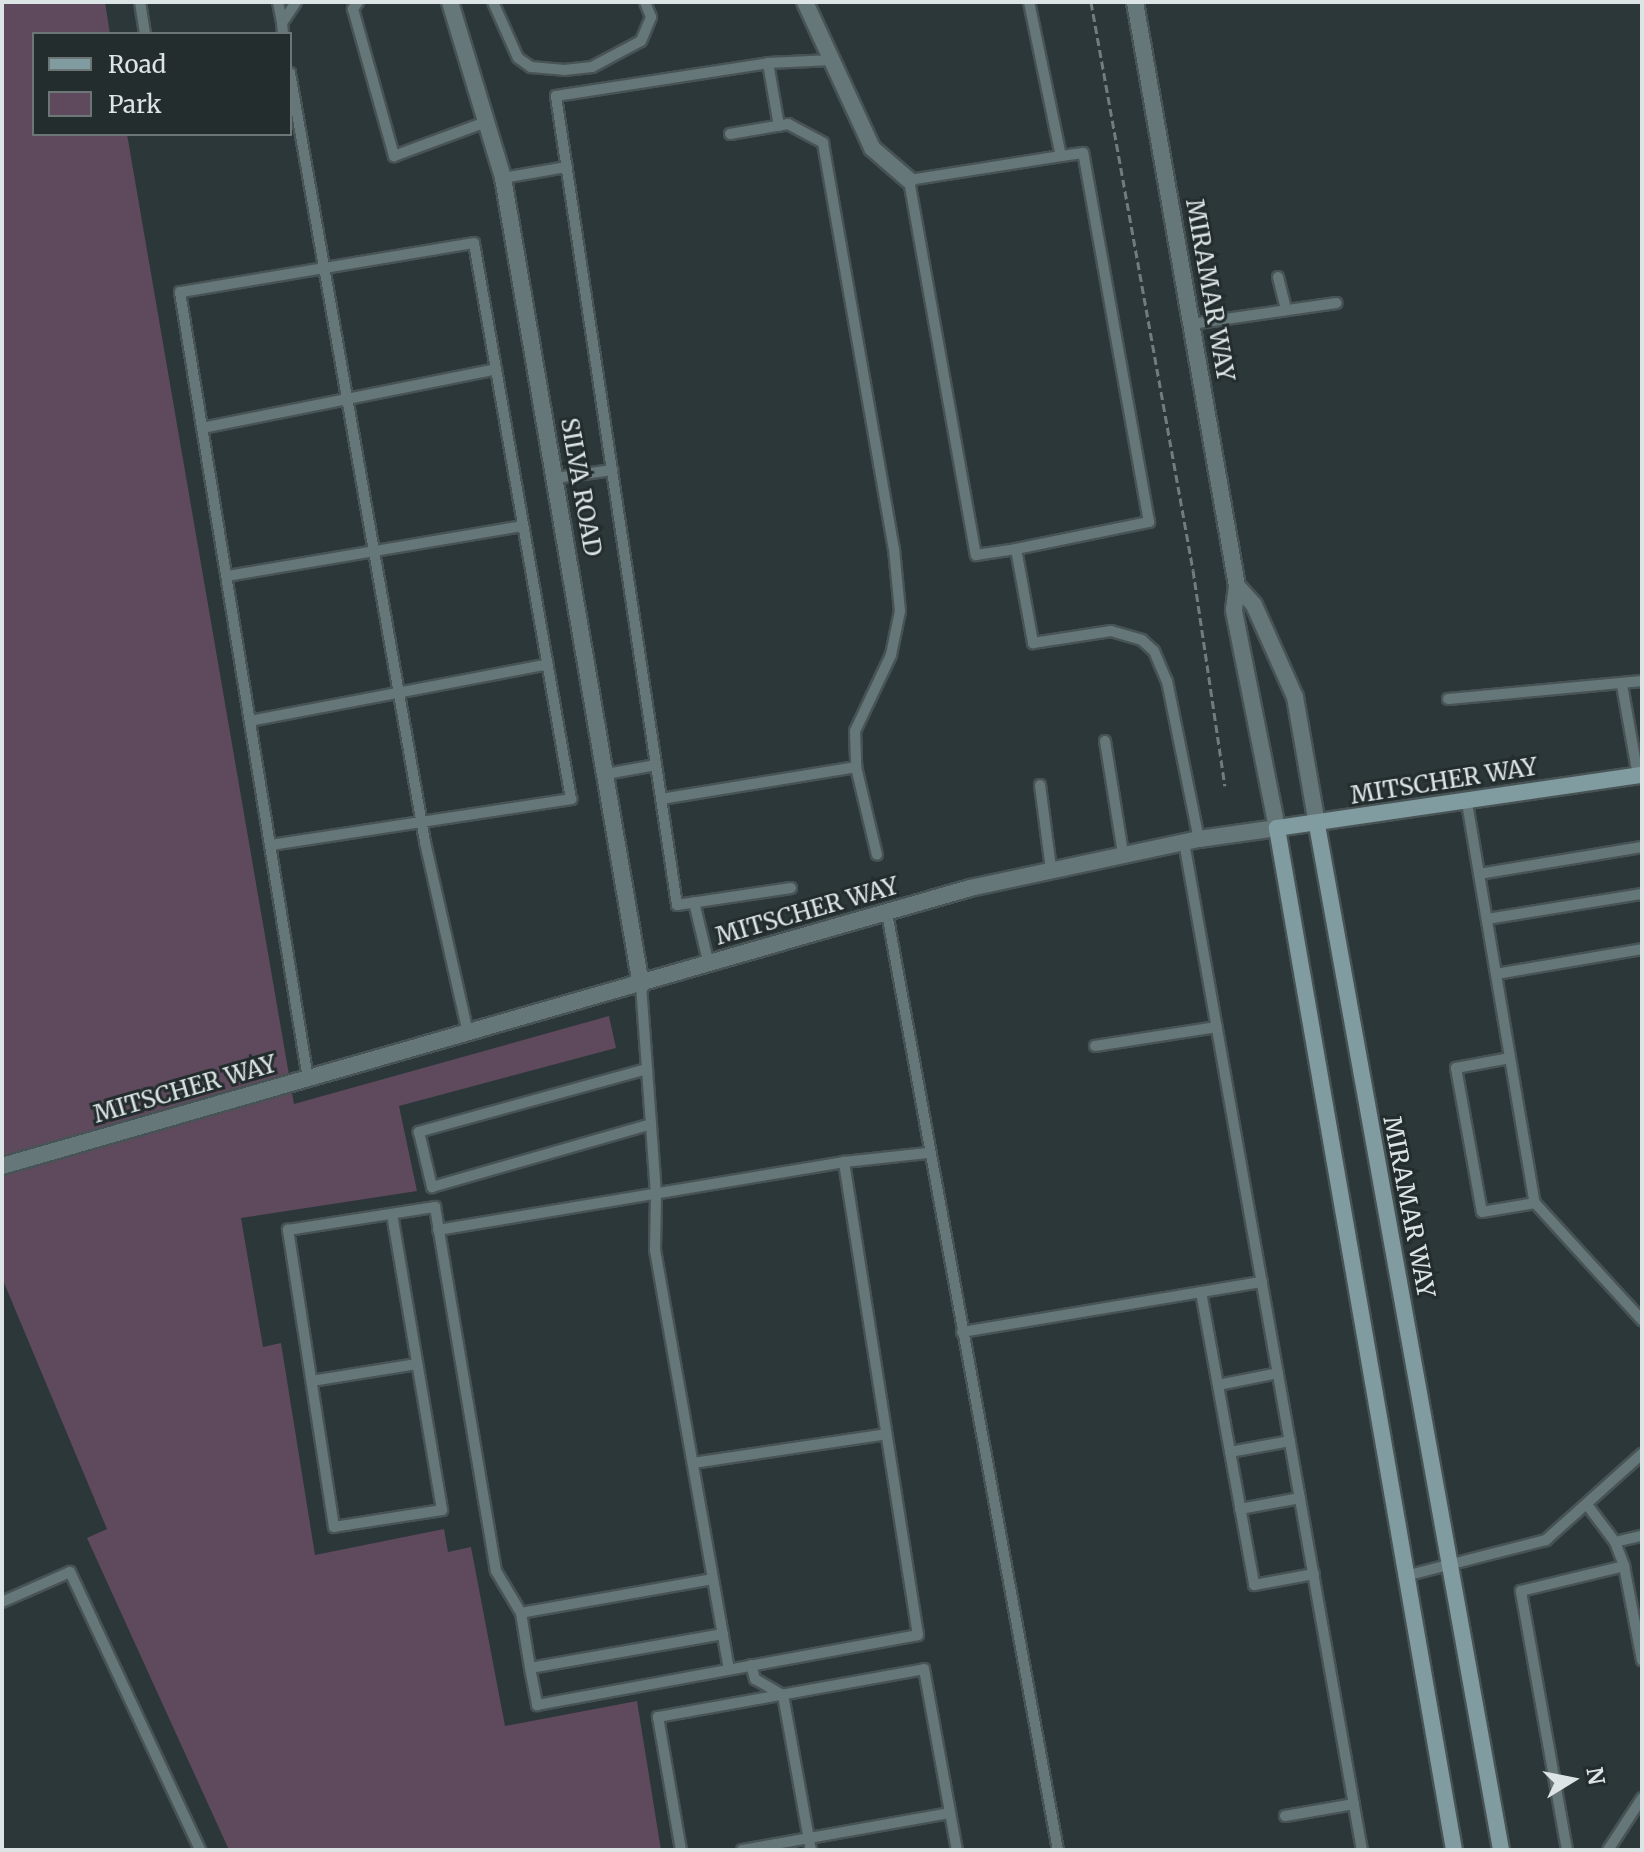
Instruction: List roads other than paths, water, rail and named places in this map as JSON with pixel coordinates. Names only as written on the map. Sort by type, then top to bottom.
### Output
[{"type":"main road","name":"MITSCHER WAY","points":[[1277,828],[1317,825],[1640,775]]},
{"type":"main road","name":"MIRAMAR WAY","points":[[1317,825],[1501,1850]]},
{"type":"main road","name":"MIRAMAR WAY","points":[[1277,828],[1454,1850]]},
{"type":"street","name":"SILVA ROAD","points":[[450,2],[503,178],[641,985]]},
{"type":"street","name":"MIRAMAR WAY","points":[[1135,2],[1237,586],[1234,610],[1277,828]]},
{"type":"street","points":[[809,7],[872,148],[909,180]]},
{"type":"street","name":"MIRAMAR WAY","points":[[1237,586],[1254,605],[1295,697],[1317,825]]},
{"type":"street","name":"MITSCHER WAY","points":[[2,1166],[1051,869],[1192,840],[1277,828]]},
{"type":"lane","points":[[140,2],[145,32]]},
{"type":"lane","points":[[278,2],[282,28]]},
{"type":"lane","points":[[282,28],[296,2]]},
{"type":"lane","points":[[358,2],[353,9],[394,156],[486,122]]},
{"type":"lane","points":[[493,2],[518,58],[531,67],[564,70],[592,67],[641,41],[651,17],[645,2]]},
{"type":"lane","points":[[1029,2],[1061,156]]},
{"type":"lane","points":[[791,888],[677,905],[556,96],[768,63],[832,60]]},
{"type":"lane","points":[[768,63],[779,126]]},
{"type":"lane","points":[[293,103],[376,549],[421,819],[468,1033]]},
{"type":"lane","points":[[730,134],[788,124],[823,143],[894,549],[900,611],[891,655],[855,731],[856,767],[877,855]]},
{"type":"lane","points":[[1083,153],[1149,522],[976,555],[909,180],[1061,156],[1083,153]]},
{"type":"lane","points":[[503,178],[567,167]]},
{"type":"lane","points":[[271,845],[421,819],[571,799],[474,243],[180,292],[308,1079]]},
{"type":"lane","points":[[1278,277],[1286,310]]},
{"type":"lane","points":[[1191,324],[1336,303]]},
{"type":"lane","points":[[202,428],[496,369]]},
{"type":"lane","points":[[555,478],[612,470]]},
{"type":"lane","points":[[227,576],[523,526]]},
{"type":"lane","points":[[1016,549],[1033,643],[1128,633],[1159,658],[1192,840],[1217,1027],[1362,1850]]},
{"type":"lane","points":[[250,721],[548,664]]},
{"type":"lane","points":[[1448,699],[1642,681]]},
{"type":"lane","points":[[1622,685],[1640,775]]},
{"type":"lane","points":[[1105,741],[1123,854]]},
{"type":"lane","points":[[606,774],[656,765]]},
{"type":"lane","points":[[661,799],[856,767]]},
{"type":"lane","points":[[1040,785],[1051,869]]},
{"type":"lane","points":[[1467,803],[1535,1203],[1642,1320]]},
{"type":"lane","points":[[1479,874],[1642,847]]},
{"type":"lane","points":[[1487,919],[1642,894]]},
{"type":"lane","points":[[694,902],[709,965]]},
{"type":"lane","points":[[887,913],[928,1153],[1058,1850]]},
{"type":"lane","points":[[1496,974],[1642,949]]},
{"type":"lane","points":[[641,985],[656,1194],[655,1250],[729,1669]]},
{"type":"lane","points":[[1095,1046],[1217,1027]]},
{"type":"lane","points":[[1510,1058],[1456,1068],[1482,1212],[1535,1203]]},
{"type":"lane","points":[[647,1069],[419,1132],[432,1187],[496,1571],[521,1613],[537,1705],[918,1635],[844,1162]]},
{"type":"lane","points":[[432,1187],[651,1124]]},
{"type":"lane","points":[[438,1230],[844,1162],[928,1153]]},
{"type":"lane","points":[[392,1214],[442,1510],[334,1527],[288,1230],[435,1207]]},
{"type":"lane","points":[[962,1332],[1262,1282]]},
{"type":"lane","points":[[1201,1292],[1254,1585],[1314,1574]]},
{"type":"lane","points":[[312,1381],[417,1364]]},
{"type":"lane","points":[[1218,1385],[1278,1373]]},
{"type":"lane","points":[[693,1463],[886,1434]]},
{"type":"lane","points":[[1230,1452],[1290,1441]]},
{"type":"lane","points":[[1405,1576],[1451,1567],[1546,1540],[1588,1506],[1642,1454]]},
{"type":"lane","points":[[1240,1509],[1300,1498]]},
{"type":"lane","points":[[1588,1506],[1615,1542],[1624,1566],[1642,1660]]},
{"type":"lane","points":[[1615,1542],[1642,1536]]},
{"type":"lane","points":[[1567,1850],[1521,1591],[1624,1566]]},
{"type":"lane","points":[[2,1602],[70,1572],[200,1850]]},
{"type":"lane","points":[[521,1613],[713,1579]]},
{"type":"lane","points":[[530,1668],[723,1634]]},
{"type":"lane","points":[[751,1665],[755,1679],[783,1695]]},
{"type":"lane","points":[[681,1850],[658,1717],[924,1669],[957,1850]]},
{"type":"lane","points":[[783,1695],[811,1850]]},
{"type":"lane","points":[[1608,1850],[1642,1798]]},
{"type":"lane","points":[[1285,1816],[1354,1804]]},
{"type":"lane","points":[[742,1850],[950,1813]]}]
